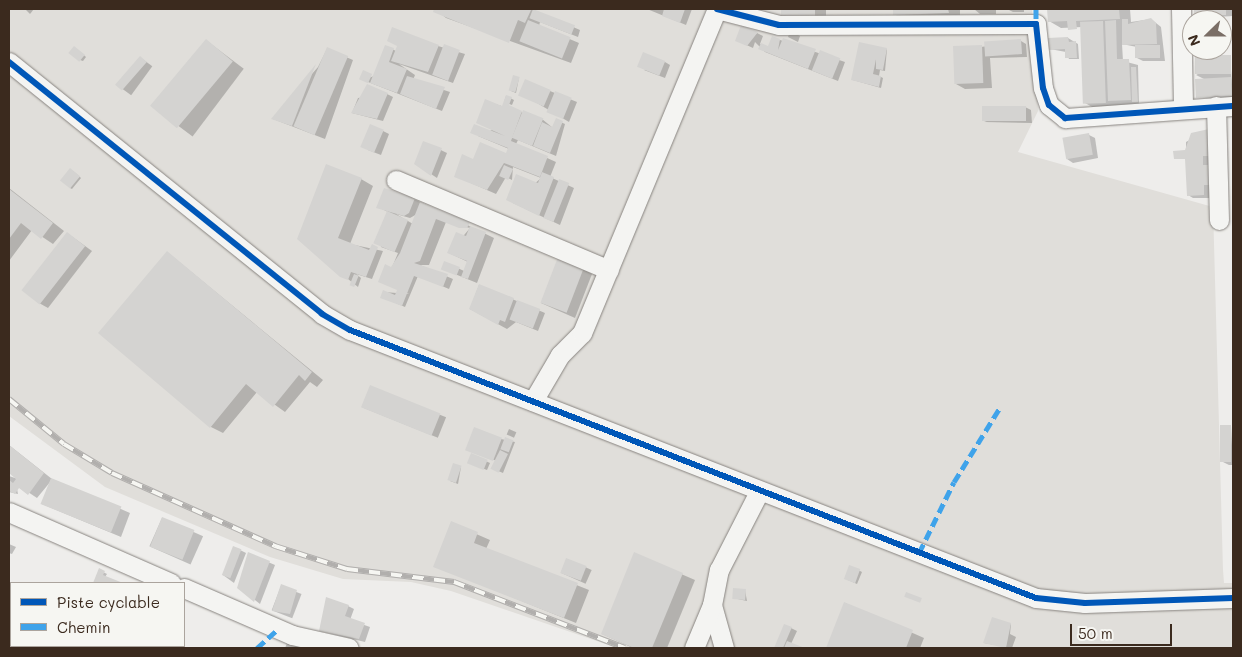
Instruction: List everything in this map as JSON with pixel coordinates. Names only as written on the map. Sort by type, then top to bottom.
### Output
[{"type":"street","points":[[533,400],[560,355],[582,333],[717,9],[780,25],[1036,24],[1043,88],[1048,105],[1065,118],[1225,106],[1219,220]]},
{"type":"street","points":[[1181,9],[1183,108]]},
{"type":"street","points":[[9,62],[322,314],[350,330],[533,400],[759,492],[1036,598],[1085,602],[1233,598]]},
{"type":"street","points":[[396,180],[608,270]]},
{"type":"street","points":[[694,648],[712,605],[719,570],[759,492]]},
{"type":"street","points":[[9,512],[169,582]]},
{"type":"street","points":[[185,588],[292,635],[349,648]]},
{"type":"street","points":[[712,605],[724,648]]},
{"type":"shaded area","points":[[9,9],[1032,9],[1038,111],[1018,152],[1213,207],[1223,570],[1224,583],[1233,583],[1233,648],[617,648],[451,591],[411,582],[343,579],[270,557],[105,487],[9,416]]},
{"type":"building","points":[[434,9],[531,10],[525,23],[518,20],[509,43],[433,12]]},
{"type":"building","points":[[533,9],[575,25],[571,34],[529,18]]},
{"type":"building","points":[[664,9],[685,9],[680,23],[662,16]]},
{"type":"building","points":[[781,9],[815,9],[815,18],[781,18]]},
{"type":"building","points":[[893,9],[948,9],[949,13],[893,15]]},
{"type":"building","points":[[1047,9],[1119,9],[1120,19],[1076,21],[1077,29],[1068,30],[1067,21],[1048,22]]},
{"type":"building","points":[[1194,9],[1226,9],[1226,10]]},
{"type":"building","points":[[1151,18],[1156,23],[1157,44],[1122,45],[1122,19],[1128,19],[1128,24]]},
{"type":"building","points":[[528,20],[571,37],[562,59],[519,41]]},
{"type":"building","points":[[1116,20],[1117,59],[1129,59],[1131,100],[1108,101],[1105,21]]},
{"type":"building","points":[[1103,21],[1106,103],[1083,104],[1080,22]]},
{"type":"building","points":[[741,25],[758,32],[747,46],[735,41]]},
{"type":"building","points":[[392,27],[439,45],[428,72],[391,61],[397,46],[387,41]]},
{"type":"building","points":[[772,36],[780,39],[778,50],[783,38],[816,49],[808,69],[758,49],[761,43],[768,46]]},
{"type":"building","points":[[1068,37],[1069,42],[1076,41],[1077,58],[1065,58],[1065,49],[1049,50],[1048,38]]},
{"type":"building","points":[[206,39],[233,61],[177,128],[150,106]]},
{"type":"building","points":[[1021,39],[1022,54],[985,57],[984,42]]},
{"type":"building","points":[[859,42],[887,48],[883,70],[876,69],[876,59],[873,74],[881,76],[879,87],[851,80]]},
{"type":"building","points":[[444,44],[460,50],[448,81],[432,75]]},
{"type":"building","points":[[385,45],[394,48],[389,62],[407,69],[397,93],[370,83]]},
{"type":"building","points":[[982,45],[983,83],[954,84],[953,46]]},
{"type":"building","points":[[1135,45],[1160,45],[1160,58],[1135,58]]},
{"type":"building","points":[[74,46],[85,55],[79,62],[68,53]]},
{"type":"building","points":[[327,47],[348,56],[315,135],[293,126]]},
{"type":"building","points":[[820,50],[840,58],[832,79],[812,70]]},
{"type":"building","points":[[643,52],[665,61],[659,76],[637,67]]},
{"type":"building","points":[[140,56],[147,62],[122,91],[115,85]]},
{"type":"building","points":[[1195,60],[1231,60],[1231,74],[1195,74]]},
{"type":"building","points":[[316,64],[292,126],[271,119]]},
{"type":"building","points":[[1131,67],[1136,67],[1138,102],[1132,102]]},
{"type":"building","points":[[363,70],[372,74],[368,83],[359,79]]},
{"type":"building","points":[[513,75],[520,77],[515,92],[509,90]]},
{"type":"building","points":[[407,76],[445,87],[436,109],[400,94]]},
{"type":"building","points":[[1231,77],[1232,96],[1196,98],[1195,79]]},
{"type":"building","points":[[525,79],[551,90],[544,107],[518,96]]},
{"type":"building","points":[[367,84],[388,93],[377,119],[351,113]]},
{"type":"building","points":[[555,91],[572,98],[563,119],[546,112]]},
{"type":"building","points":[[506,95],[512,97],[509,105],[522,111],[511,141],[548,156],[540,177],[504,163],[487,190],[454,177],[462,154],[473,159],[480,142],[506,153],[508,148],[470,133],[474,124],[505,136],[476,123],[485,99],[502,106]]},
{"type":"building","points":[[982,106],[1026,106],[1026,121],[982,121]]},
{"type":"building","points":[[523,110],[543,118],[532,146],[512,138]]},
{"type":"building","points":[[556,118],[563,121],[550,153],[533,146],[542,122],[552,127]]},
{"type":"building","points":[[370,124],[384,130],[374,153],[360,147]]},
{"type":"building","points":[[1209,129],[1210,156],[1203,156],[1203,165],[1209,165],[1210,185],[1204,185],[1204,195],[1187,196],[1185,159],[1174,159],[1173,151],[1185,150],[1191,133]]},
{"type":"building","points":[[1089,133],[1093,155],[1066,159],[1062,138]]},
{"type":"building","points":[[423,141],[442,148],[431,176],[414,164]]},
{"type":"building","points":[[326,164],[362,178],[338,238],[369,250],[372,244],[378,247],[366,277],[351,272],[348,280],[340,277],[297,239]]},
{"type":"building","points":[[504,165],[513,169],[508,180],[499,176]]},
{"type":"building","points":[[70,168],[80,176],[70,189],[60,180]]},
{"type":"building","points":[[542,172],[554,177],[539,216],[506,200],[516,174],[538,183]]},
{"type":"building","points":[[559,179],[569,183],[553,222],[543,218]]},
{"type":"building","points":[[384,188],[415,198],[409,213],[404,216],[376,208]]},
{"type":"building","points":[[9,189],[53,223],[41,239],[21,223],[9,239]]},
{"type":"building","points":[[420,202],[470,222],[467,228],[459,228],[436,219],[420,261],[414,263],[448,274],[443,287],[414,276],[402,306],[380,298],[383,290],[395,295],[397,290],[378,282],[385,264],[391,267],[400,253]]},
{"type":"building","points":[[387,211],[408,220],[394,252],[373,243]]},
{"type":"building","points":[[470,226],[486,232],[468,279],[461,277],[467,261],[447,253],[456,232],[466,236]]},
{"type":"building","points":[[67,232],[85,246],[40,304],[21,290]]},
{"type":"building","points":[[167,251],[312,372],[305,381],[299,375],[273,407],[246,384],[210,428],[98,333]]},
{"type":"building","points":[[558,257],[584,267],[567,313],[540,303]]},
{"type":"building","points":[[444,261],[460,267],[457,275],[441,269]]},
{"type":"building","points":[[354,274],[359,276],[354,287],[350,285]]},
{"type":"building","points":[[479,284],[514,298],[505,322],[500,320],[498,325],[469,309]]},
{"type":"building","points":[[517,300],[540,309],[533,329],[509,320]]},
{"type":"building","points":[[370,385],[440,413],[431,436],[361,407]]},
{"type":"building","points":[[1220,425],[1231,425],[1231,462],[1220,462]]},
{"type":"building","points":[[474,427],[502,438],[493,461],[465,450]]},
{"type":"building","points":[[505,437],[513,440],[509,452],[500,449]]},
{"type":"building","points":[[9,445],[44,473],[28,495],[19,488],[15,494],[9,491],[9,480],[13,483],[16,479],[9,473]]},
{"type":"building","points":[[500,450],[508,454],[498,473],[490,469]]},
{"type":"building","points":[[471,453],[488,460],[484,470],[467,463]]},
{"type":"building","points":[[453,463],[462,466],[456,483],[447,480]]},
{"type":"building","points":[[51,478],[121,506],[111,532],[41,504]]},
{"type":"building","points":[[162,517],[194,530],[182,560],[150,547]]},
{"type":"building","points":[[451,521],[478,532],[474,543],[578,583],[564,618],[433,567]]},
{"type":"building","points":[[233,546],[241,549],[230,578],[222,575]]},
{"type":"building","points":[[248,552],[270,561],[254,602],[237,588]]},
{"type":"building","points":[[634,552],[683,573],[652,648],[634,648],[601,634]]},
{"type":"building","points":[[566,558],[587,566],[581,581],[560,573]]},
{"type":"building","points":[[849,565],[860,569],[855,583],[844,579]]},
{"type":"building","points":[[99,568],[105,571],[103,575],[120,582],[93,582]]},
{"type":"building","points":[[281,584],[297,590],[290,614],[272,611]]},
{"type":"building","points":[[733,588],[746,589],[745,600],[732,599]]},
{"type":"building","points":[[906,592],[922,598],[920,603],[904,597]]},
{"type":"building","points":[[326,597],[349,605],[345,616],[365,623],[359,639],[319,631]]},
{"type":"building","points":[[844,602],[913,630],[906,648],[826,648]]},
{"type":"building","points":[[992,617],[1011,623],[1006,648],[983,643]]},
{"type":"building","points":[[784,624],[792,627],[783,648],[774,648]]},
{"type":"building","points":[[787,641],[805,648],[784,648]]},
{"type":"railway","points":[[9,399],[64,444],[112,473],[275,546],[347,569],[454,582],[625,648]]},
{"type":"marked path","points":[[1036,9],[1036,24]]},
{"type":"marked path","points":[[919,553],[954,482],[1001,406]]},
{"type":"marked path","points":[[257,648],[278,629]]},
{"type":"cycle path","points":[[717,9],[779,25],[1036,24],[1043,88],[1049,105],[1065,118],[1233,106]]},
{"type":"cycle path","points":[[9,62],[322,314],[350,330],[1036,598],[1085,603],[1233,598]]}]
